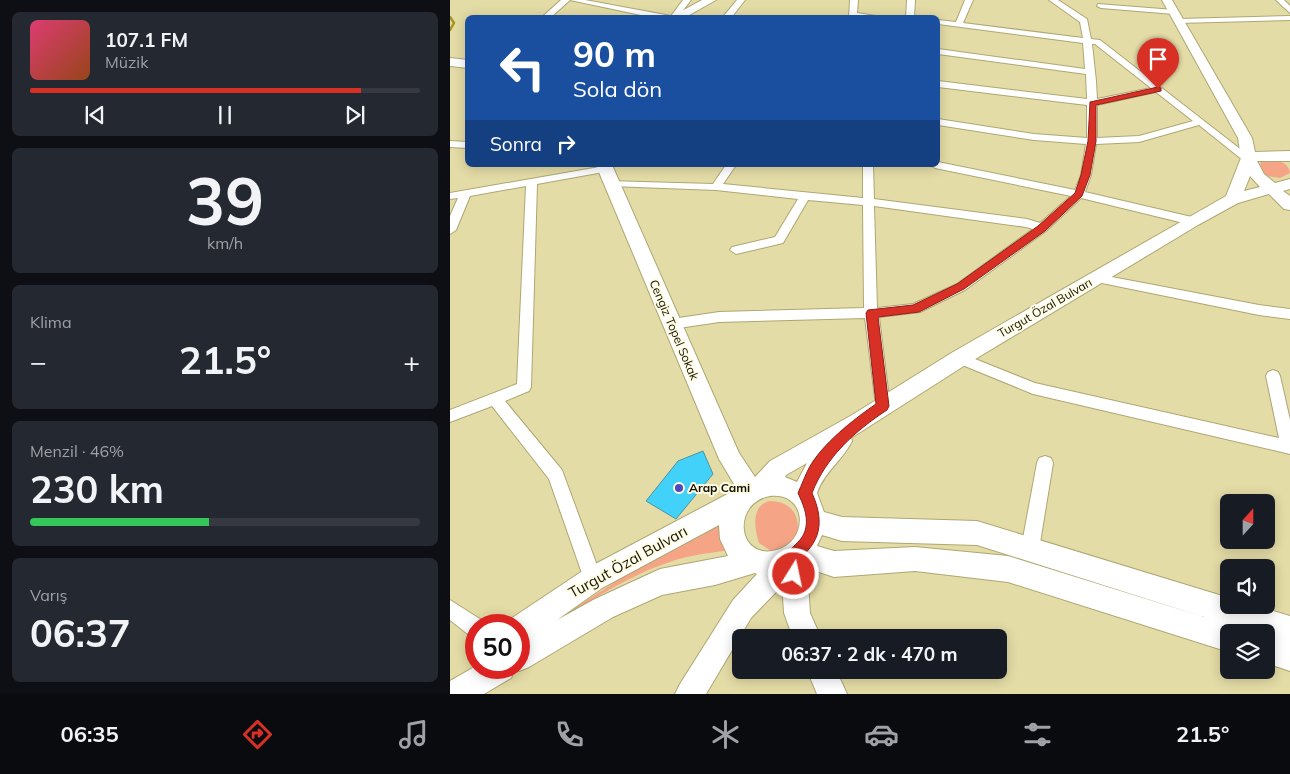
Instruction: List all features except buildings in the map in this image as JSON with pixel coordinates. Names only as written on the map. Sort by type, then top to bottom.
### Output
[{"type":"main road","points":[[678,15],[711,0]]},
{"type":"main road","points":[[1167,0],[1245,138],[1248,159],[1256,176],[1290,205]]},
{"type":"main road","points":[[450,62],[465,64]]},
{"type":"main road","points":[[450,70],[465,72]]},
{"type":"main road","points":[[1245,138],[1271,155],[1290,163]]},
{"type":"main road","points":[[1232,199],[1240,184],[1248,159],[1252,156],[1290,156]]},
{"type":"main road","name":"Cengiz Topel Sokak","points":[[607,172],[730,459],[751,493]]},
{"type":"main road","name":"Turgut Özal Bulvarı","points":[[797,612],[763,568],[735,546],[730,534],[730,522],[734,510],[778,468],[860,422],[960,358],[1192,221],[1232,199],[1290,184]]},
{"type":"main road","name":"Turgut Özal Bulvarı","points":[[795,554],[810,538],[811,511],[805,493],[814,471],[821,460],[860,422]]},
{"type":"main road","name":"Turgut Özal Bulvarı","points":[[530,622],[593,579],[751,493],[777,485],[789,487],[800,492],[811,511]]},
{"type":"main road","points":[[811,511],[842,529],[976,534],[1290,630]]},
{"type":"main road","points":[[795,554],[797,612],[804,629]]},
{"type":"main road","points":[[530,651],[604,608],[660,582],[715,572],[763,568],[783,561],[795,554],[834,564],[915,559],[1008,569],[1220,635]]},
{"type":"main road","points":[[690,694],[742,609],[763,568]]},
{"type":"main road","points":[[1275,652],[1290,657]]},
{"type":"main road","points":[[451,694],[465,679]]},
{"type":"main road","points":[[456,694],[483,679]]},
{"type":"main road","points":[[825,679],[832,694]]},
{"type":"street","points":[[548,15],[566,0]]},
{"type":"street","points":[[573,0],[656,15]]},
{"type":"street","points":[[674,15],[687,0]]},
{"type":"street","points":[[728,15],[741,0]]},
{"type":"street","points":[[853,15],[854,0]]},
{"type":"street","points":[[910,15],[911,0]]},
{"type":"street","points":[[959,23],[969,0]]},
{"type":"street","points":[[1053,0],[1094,11],[1177,17],[1290,18]]},
{"type":"street","points":[[1280,0],[1290,11]]},
{"type":"street","points":[[672,324],[719,317],[872,313],[915,309],[961,287],[1042,228],[1079,194],[1086,175],[1092,141],[1093,103],[1088,39],[1094,11]]},
{"type":"street","points":[[940,22],[1088,39],[1097,42],[1248,159]]},
{"type":"street","points":[[940,52],[1090,72]]},
{"type":"street","points":[[940,84],[1093,103],[1158,89]]},
{"type":"street","points":[[940,122],[1056,140],[1092,141],[1132,140],[1200,122]]},
{"type":"street","points":[[450,144],[465,145]]},
{"type":"street","points":[[940,166],[1079,194],[1192,221]]},
{"type":"street","points":[[716,187],[730,167]]},
{"type":"street","points":[[868,167],[872,313],[883,406]]},
{"type":"street","points":[[450,196],[607,172],[716,187],[868,202],[1027,223],[1042,228]]},
{"type":"street","points":[[450,416],[524,387],[532,182]]},
{"type":"street","points":[[450,230],[465,194]]},
{"type":"street","points":[[736,250],[778,240],[805,196]]},
{"type":"street","points":[[1096,278],[1260,310],[1290,314]]},
{"type":"street","points":[[960,358],[1032,388],[1289,446],[1274,376]]},
{"type":"street","points":[[495,399],[556,475],[593,579]]},
{"type":"street","points":[[1030,549],[1045,463]]},
{"type":"street","points":[[450,609],[465,620]]},
{"type":"shaded area","points":[[1263,160],[1283,163],[1289,168],[1290,173],[1280,178],[1266,176],[1260,163]]},
{"type":"shaded area","points":[[770,501],[780,502],[787,506],[796,516],[798,531],[794,548],[771,551],[759,543],[755,524],[757,512],[764,503]]},
{"type":"shaded area","points":[[726,516],[730,550],[700,554],[650,569],[592,600],[530,640],[530,637],[685,537]]},
{"type":"waterway","points":[[450,17],[454,23],[450,30]]},
{"type":"place","name":"Arap Cami","points":[[679,488]]},
{"type":"route","points":[[794,574],[793,555],[798,553],[804,546],[810,538],[813,529],[812,510],[805,493],[814,471],[821,460],[860,422],[883,406],[872,313],[915,309],[961,287],[1042,228],[1079,194],[1086,175],[1092,141],[1093,103],[1158,89]]}]
